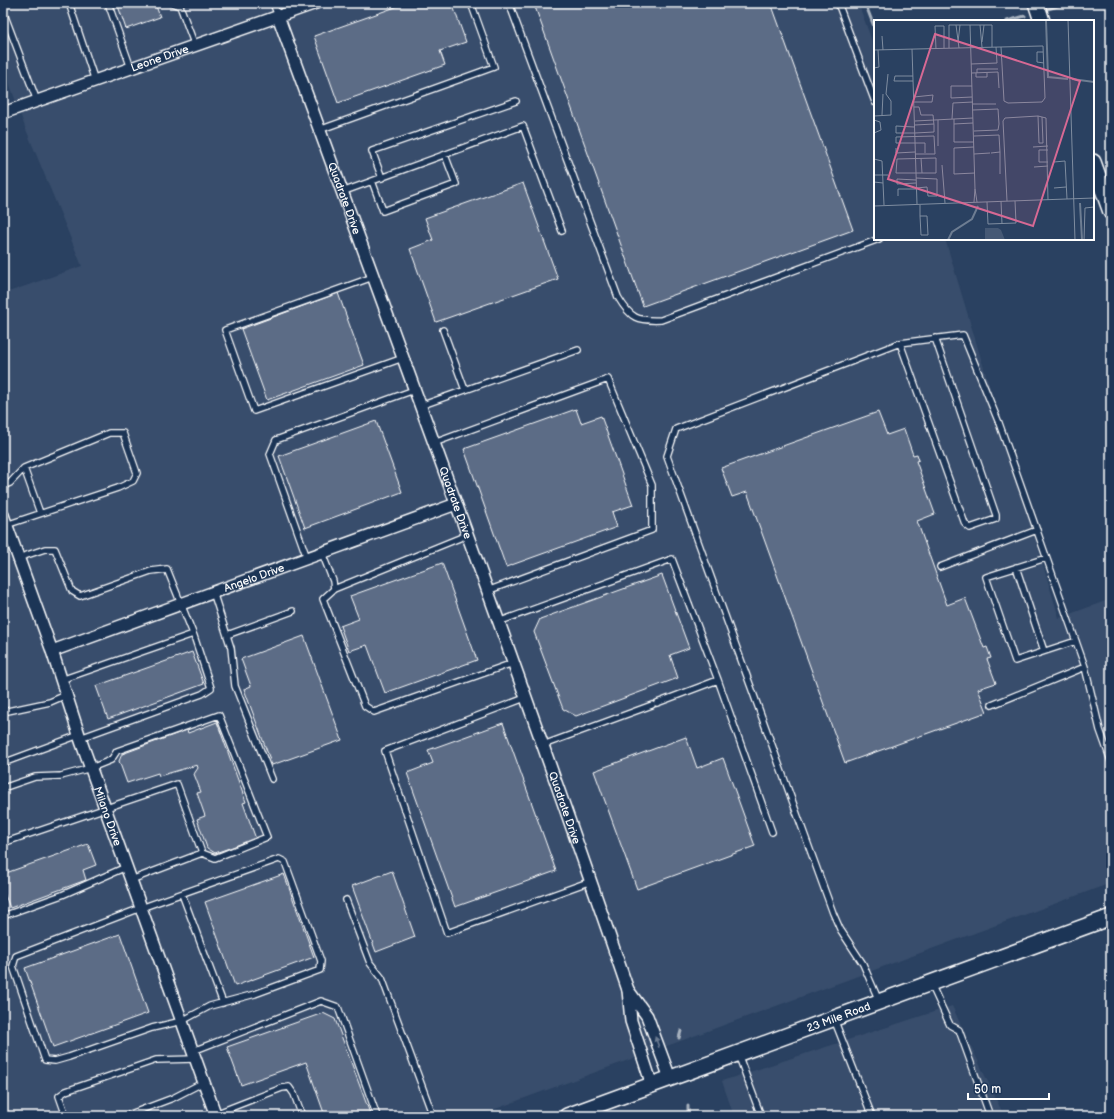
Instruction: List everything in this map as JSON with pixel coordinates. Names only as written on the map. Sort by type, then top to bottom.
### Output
[{"type":"main road","points":[[1036,3],[1042,20]]},
{"type":"main road","points":[[1094,165],[1111,212]]},
{"type":"main road","name":"23 Mile Road","points":[[567,1116],[1111,917]]},
{"type":"street","name":"Leone Drive","points":[[3,113],[316,3]]},
{"type":"street","name":"Quadrate Drive","points":[[278,16],[434,443],[591,881],[628,990],[631,1021],[652,1085]]},
{"type":"street","name":"Angelo Drive","points":[[52,651],[456,504]]},
{"type":"street","name":"Milano Drive","points":[[5,520],[52,651],[105,808],[216,1115]]},
{"type":"street","name":"Quadrate Drive","points":[[628,990],[648,1016],[670,1078]]},
{"type":"lane","points":[[69,3],[95,81]]},
{"type":"lane","points":[[108,3],[131,68]]},
{"type":"lane","points":[[171,3],[181,4],[195,46]]},
{"type":"lane","points":[[273,3],[278,16]]},
{"type":"lane","points":[[319,130],[494,67],[470,3]]},
{"type":"lane","points":[[509,3],[618,297],[628,313],[644,321],[662,320],[875,240]]},
{"type":"lane","points":[[838,3],[874,99]]},
{"type":"lane","points":[[3,11],[36,101]]},
{"type":"lane","points":[[382,178],[372,151],[516,101]]},
{"type":"lane","points":[[342,192],[523,126],[562,231]]},
{"type":"lane","points":[[372,181],[383,211],[456,184],[445,155]]},
{"type":"lane","points":[[373,277],[225,330],[254,411],[403,358]]},
{"type":"lane","points":[[443,330],[465,390]]},
{"type":"lane","points":[[879,1002],[863,964],[840,929],[833,913],[667,456],[676,429],[900,343],[963,335],[999,423],[1076,641],[1085,667],[1100,730],[1111,761]]},
{"type":"lane","points":[[900,343],[965,524],[970,528],[996,519],[996,514],[935,338]]},
{"type":"lane","points":[[420,406],[578,350]]},
{"type":"lane","points":[[434,443],[608,378],[652,485],[652,530],[487,591]]},
{"type":"lane","points":[[307,558],[270,454],[276,440],[414,390]]},
{"type":"lane","points":[[3,486],[10,483],[24,468],[109,433],[123,434],[137,472],[133,481],[118,488],[40,513],[5,520]]},
{"type":"lane","points":[[24,468],[40,513]]},
{"type":"lane","points":[[940,567],[1037,530]]},
{"type":"lane","points":[[467,535],[334,589],[323,599],[365,706],[374,712],[513,663]]},
{"type":"lane","points":[[3,763],[202,694],[211,688],[193,634],[167,569],[151,571],[80,596],[72,591],[55,549],[45,548],[18,558]]},
{"type":"lane","points":[[322,552],[333,581],[334,589]]},
{"type":"lane","points":[[1046,558],[986,577],[1015,661],[1076,641]]},
{"type":"lane","points":[[498,622],[672,559],[718,680],[772,832]]},
{"type":"lane","points":[[1016,567],[1044,651]]},
{"type":"lane","points":[[213,592],[231,648],[235,686],[272,779]]},
{"type":"lane","points":[[227,635],[293,611]]},
{"type":"lane","points":[[62,680],[193,634]]},
{"type":"lane","points":[[992,705],[1085,667]]},
{"type":"lane","points":[[542,745],[718,680]]},
{"type":"lane","points":[[3,712],[50,702],[66,695]]},
{"type":"lane","points":[[525,698],[385,751],[447,933],[591,881]]},
{"type":"lane","points":[[3,788],[35,777],[61,776],[91,768],[111,760],[117,751],[219,715],[267,837],[215,858],[202,852],[176,784],[3,843]]},
{"type":"lane","points":[[131,880],[202,852]]},
{"type":"lane","points":[[279,859],[285,862],[321,961],[320,970],[255,994],[210,1006],[182,1021],[152,1028],[55,1061],[44,1060],[13,966],[16,956],[141,908],[182,894],[279,859]]},
{"type":"lane","points":[[3,916],[62,895],[126,867]]},
{"type":"lane","points":[[182,894],[223,1003]]},
{"type":"lane","points":[[346,900],[370,963],[382,978],[433,1116]]},
{"type":"lane","points":[[931,984],[950,1025],[959,1030],[990,1116]]},
{"type":"lane","points":[[66,1116],[59,1096],[66,1091],[156,1060],[194,1055],[321,1001],[338,1007],[377,1116]]},
{"type":"lane","points":[[834,1019],[872,1116]]},
{"type":"lane","points":[[738,1054],[761,1116]]},
{"type":"lane","points":[[124,1116],[173,1098],[204,1082]]},
{"type":"lane","points":[[216,1115],[282,1088],[289,1087],[294,1094],[302,1116]]},
{"type":"shaded area","points":[[3,3],[858,3],[874,46],[874,240],[945,240],[1059,618],[1111,599],[1111,883],[476,1116],[3,1116],[3,294],[82,266],[25,127],[3,65]]},
{"type":"shaded area","points":[[952,1006],[1004,1116],[734,1116],[722,1081]]},
{"type":"building","points":[[117,3],[155,3],[160,17],[126,29]]},
{"type":"building","points":[[407,3],[452,3],[466,42],[440,51],[445,65],[338,103],[314,36]]},
{"type":"building","points":[[771,3],[853,230],[643,306],[534,4]]},
{"type":"building","points":[[523,183],[558,279],[436,322],[410,249],[433,240],[425,218]]},
{"type":"building","points":[[338,293],[364,365],[267,400],[241,329]]},
{"type":"building","points":[[576,409],[581,423],[601,416],[633,505],[612,512],[617,527],[506,567],[464,449]]},
{"type":"building","points":[[878,412],[887,435],[904,429],[913,455],[917,454],[919,460],[916,461],[935,514],[917,521],[947,605],[965,598],[984,648],[987,647],[991,658],[987,659],[996,683],[978,689],[987,712],[845,763],[747,492],[732,497],[721,468]]},
{"type":"building","points":[[376,421],[402,492],[305,528],[279,456]]},
{"type":"building","points":[[442,563],[477,660],[385,693],[367,645],[349,651],[340,626],[359,619],[350,596]]},
{"type":"building","points":[[662,575],[689,648],[670,655],[678,678],[576,716],[563,709],[534,632],[540,619]]},
{"type":"building","points":[[304,636],[342,740],[272,765],[244,689],[251,686],[241,659]]},
{"type":"building","points":[[192,652],[204,684],[108,719],[96,686]]},
{"type":"building","points":[[217,722],[246,802],[243,803],[256,839],[215,853],[207,848],[197,819],[205,816],[197,793],[201,792],[194,774],[198,768],[197,765],[159,776],[158,773],[127,783],[119,761],[122,754],[187,730],[188,733]]},
{"type":"building","points":[[503,723],[556,871],[455,907],[407,773],[433,763],[428,750]]},
{"type":"building","points":[[686,737],[697,768],[723,758],[755,846],[637,889],[594,771]]},
{"type":"building","points":[[88,844],[96,865],[83,870],[86,880],[10,908],[3,890],[3,874]]},
{"type":"building","points":[[392,871],[415,937],[376,952],[352,886]]},
{"type":"building","points":[[284,874],[314,957],[235,986],[205,902]]},
{"type":"building","points":[[120,934],[148,1013],[53,1047],[25,968]]},
{"type":"building","points":[[323,1013],[335,1019],[371,1116],[325,1116],[306,1062],[241,1085],[227,1047]]},
{"type":"waterway","points":[[865,3],[874,26]]},
{"type":"waterway","points":[[1048,9],[1067,3]]},
{"type":"waterway","points":[[1011,20],[1025,16]]},
{"type":"waterway","points":[[679,1038],[681,1031]]},
{"type":"waterway","points":[[688,1106],[688,1116]]}]
